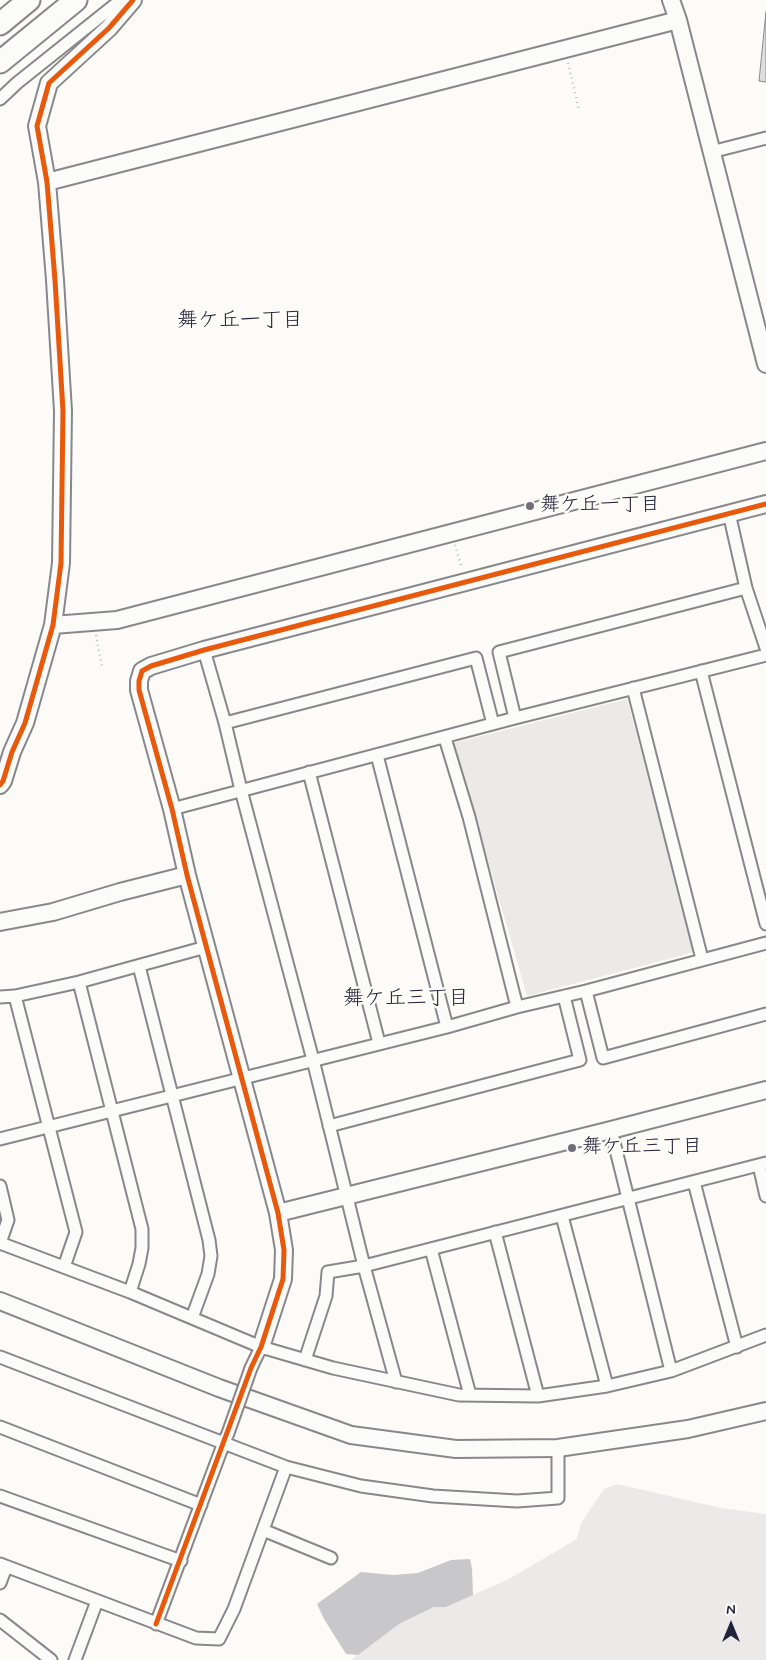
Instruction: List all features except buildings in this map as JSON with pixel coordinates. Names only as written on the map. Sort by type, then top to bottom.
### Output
[{"type":"highway","points":[[0,24],[28,0]]},
{"type":"highway","points":[[0,62],[76,0]]},
{"type":"street","points":[[0,98],[121,0]]},
{"type":"street","points":[[0,785],[25,722],[53,625],[60,562],[63,410],[47,182],[37,126],[49,84],[109,28],[133,0]]},
{"type":"street","points":[[671,0],[678,20],[766,364]]},
{"type":"street","points":[[47,182],[678,20]]},
{"type":"street","points":[[711,152],[766,138]]},
{"type":"street","points":[[53,625],[117,620],[766,450]]},
{"type":"street","points":[[156,1624],[181,1561],[251,1368],[261,1346],[284,1279],[284,1250],[278,1213],[139,690],[142,671],[151,666],[204,650],[766,504]]},
{"type":"street","points":[[729,513],[746,588],[766,648]]},
{"type":"street","points":[[515,718],[499,652],[746,588]]},
{"type":"street","points":[[204,650],[225,723],[313,1060],[364,1266],[396,1382]]},
{"type":"street","points":[[172,809],[515,718],[766,655]]},
{"type":"street","points":[[225,723],[476,658],[493,724]]},
{"type":"street","points":[[701,671],[766,924]]},
{"type":"street","points":[[633,688],[702,959]]},
{"type":"street","points":[[445,738],[469,817],[517,1006]]},
{"type":"street","points":[[377,755],[447,1027]]},
{"type":"street","points":[[309,772],[379,1043]]},
{"type":"street","points":[[0,922],[53,912],[187,875]]},
{"type":"street","points":[[0,1139],[447,1027],[517,1006],[586,991],[766,943]]},
{"type":"street","points":[[0,997],[15,996],[79,982],[206,947]]},
{"type":"street","points":[[139,966],[209,1240],[211,1256],[208,1274],[192,1318]]},
{"type":"street","points":[[79,982],[142,1229],[142,1248],[139,1264],[130,1292]]},
{"type":"street","points":[[586,991],[603,1058],[766,1014]]},
{"type":"street","points":[[15,996],[76,1232],[64,1267]]},
{"type":"street","points":[[329,1126],[580,1060],[564,996]]},
{"type":"street","points":[[278,1213],[766,1090]]},
{"type":"street","points":[[611,1130],[671,1371]]},
{"type":"street","points":[[304,1360],[326,1296],[328,1272],[364,1266],[762,1164],[766,1196]]},
{"type":"street","points":[[694,1182],[737,1347]]},
{"type":"street","points":[[0,1186],[8,1220],[0,1243],[130,1292],[261,1346],[334,1368],[396,1382],[470,1395],[538,1396],[607,1386],[671,1371],[766,1335]]},
{"type":"street","points":[[562,1216],[607,1386]]},
{"type":"street","points":[[495,1232],[538,1396]]},
{"type":"street","points":[[431,1249],[470,1395]]},
{"type":"street","points":[[0,1301],[219,1388],[351,1436],[456,1449],[558,1448],[688,1429],[766,1411]]},
{"type":"street","points":[[0,1357],[225,1440],[286,1467],[361,1486],[433,1496],[517,1501],[558,1498],[558,1448]]},
{"type":"street","points":[[0,1428],[201,1505]]},
{"type":"street","points":[[0,1583],[3,1566],[196,1638],[219,1640],[234,1609],[286,1467]]},
{"type":"street","points":[[0,1496],[181,1561]]},
{"type":"street","points":[[263,1530],[331,1558]]},
{"type":"street","points":[[75,1660],[97,1601]]},
{"type":"street","points":[[0,1620],[51,1660]]},
{"type":"path","points":[[565,49],[579,110]]},
{"type":"path","points":[[452,532],[465,582]]},
{"type":"path","points":[[93,622],[102,667]]},
{"type":"shaded area","points":[[627,699],[695,952],[527,996],[454,743]]},
{"type":"shaded area","points":[[617,1484],[721,1508],[766,1514],[766,1660],[351,1660],[399,1624],[434,1607],[446,1607],[509,1579],[577,1539],[581,1523],[604,1489]]},
{"type":"shaded area","points":[[470,1559],[473,1595],[446,1607],[434,1607],[399,1624],[358,1655],[346,1654],[317,1604],[361,1572],[393,1575],[418,1573],[451,1560]]},
{"type":"cycle path","points":[[0,785],[25,723],[53,625],[61,563],[63,411],[47,182],[37,126],[49,83],[109,28],[133,0]]},
{"type":"cycle path","points":[[156,1624],[251,1368],[261,1347],[283,1279],[284,1250],[278,1213],[139,690],[142,671],[151,666],[204,650],[766,504]]},
{"type":"place","name":"舞ケ丘一丁目","points":[[530,506]]},
{"type":"place","name":"舞ケ丘三丁目","points":[[572,1148]]},
{"type":"district","name":"舞ケ丘一丁目","points":[[240,322]]},
{"type":"district","name":"舞ケ丘三丁目","points":[[406,1000]]}]
